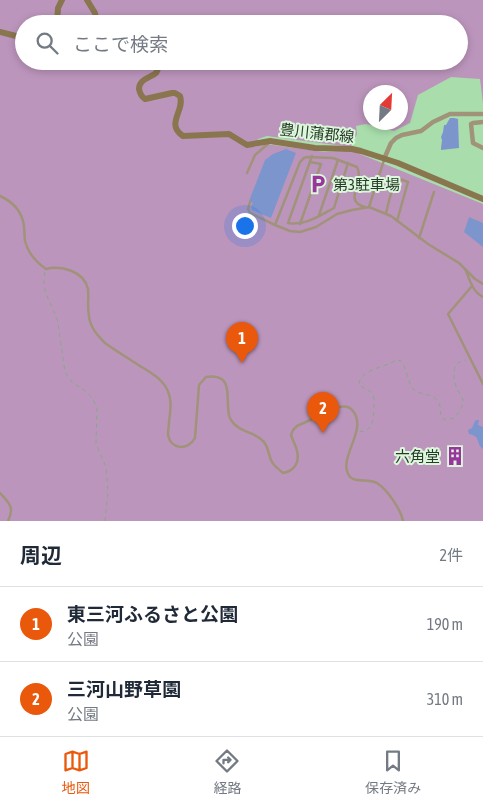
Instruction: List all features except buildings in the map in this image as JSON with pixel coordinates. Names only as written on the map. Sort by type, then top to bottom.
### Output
[{"type":"main road","points":[[58,15],[58,8],[62,0]]},
{"type":"main road","points":[[87,0],[96,15]]},
{"type":"main road","points":[[0,32],[15,36]]},
{"type":"main road","name":"豊川蒲郡線","points":[[156,70],[140,84],[142,97],[146,99],[172,93],[180,96],[182,102],[175,121],[175,128],[183,136],[229,134],[247,145],[270,141],[316,148],[352,149],[368,152],[483,199]]},
{"type":"street","points":[[384,158],[391,143],[402,135],[421,131],[433,122],[450,114],[483,114]]},
{"type":"street","points":[[483,122],[471,124],[473,143],[483,148]]},
{"type":"lane","points":[[247,173],[255,155],[270,141]]},
{"type":"lane","points":[[312,156],[288,223],[300,224],[308,222],[334,208],[348,163]]},
{"type":"lane","points":[[275,225],[300,162],[304,158],[312,156],[338,160],[357,167],[359,174],[354,196],[357,204],[386,213],[459,263],[475,279],[483,284]]},
{"type":"lane","points":[[367,207],[384,158]]},
{"type":"lane","points":[[319,216],[338,160]]},
{"type":"lane","points":[[300,224],[320,164],[310,162]]},
{"type":"lane","points":[[386,213],[396,180],[400,179],[408,182],[397,221]]},
{"type":"lane","points":[[420,238],[434,192]]},
{"type":"lane","points":[[0,196],[15,206],[21,216],[27,247],[36,260],[46,269],[70,271],[84,280],[88,290],[89,318],[99,337],[105,343],[151,373],[168,390],[171,397],[168,433],[171,442],[180,447],[189,446],[193,443],[199,385],[206,377],[211,376],[221,379],[228,389],[228,414],[231,421],[237,428],[264,442],[272,462],[283,473],[290,472],[298,458],[291,436],[297,426],[345,406],[354,412],[358,422],[347,461],[346,468],[349,476],[356,481],[373,482],[380,486],[400,510],[403,521]]},
{"type":"lane","points":[[250,202],[248,209],[250,213],[290,231],[300,232],[316,226],[337,214],[367,207]]},
{"type":"lane","points":[[465,269],[472,286],[483,297]]},
{"type":"lane","points":[[472,286],[448,314],[483,384]]},
{"type":"lane","points":[[0,493],[10,502],[11,516],[8,521]]},
{"type":"path","points":[[46,269],[44,290],[56,315],[65,372],[72,382],[92,398],[97,407],[96,444],[106,467],[108,497],[105,521]]},
{"type":"path","points":[[356,430],[365,432],[373,422],[373,395],[370,391],[359,385],[360,378],[366,373],[396,360],[401,361],[405,366],[412,387],[416,391],[437,400],[441,408],[441,417],[445,420],[454,418],[463,403],[455,381],[455,366],[460,361],[470,360]]},
{"type":"shaded area","points":[[0,0],[483,0],[483,104],[480,79],[451,77],[418,95],[410,123],[408,124],[408,85],[363,85],[363,125],[356,126],[357,134],[351,147],[267,136],[258,139],[254,147],[273,145],[324,152],[355,152],[483,204],[483,521],[0,521]]},
{"type":"water","points":[[450,118],[458,119],[459,148],[441,150],[441,137],[444,125],[446,125]]},
{"type":"water","points":[[286,149],[296,153],[271,218],[252,210],[251,206],[253,203],[249,201],[265,160],[273,154]]},
{"type":"water","points":[[469,217],[483,223],[483,247],[464,232]]},
{"type":"water","points":[[477,420],[479,420],[478,425],[483,427],[483,449],[479,445],[477,438],[469,434],[468,430],[472,428]]},
{"type":"place","name":"第3駐車場","points":[[318,184]]},
{"type":"place","name":"東三河ふるさと公園","points":[[242,363]]},
{"type":"place","name":"三河山野草園","points":[[323,433]]},
{"type":"place","name":"六角堂","points":[[455,456]]}]
